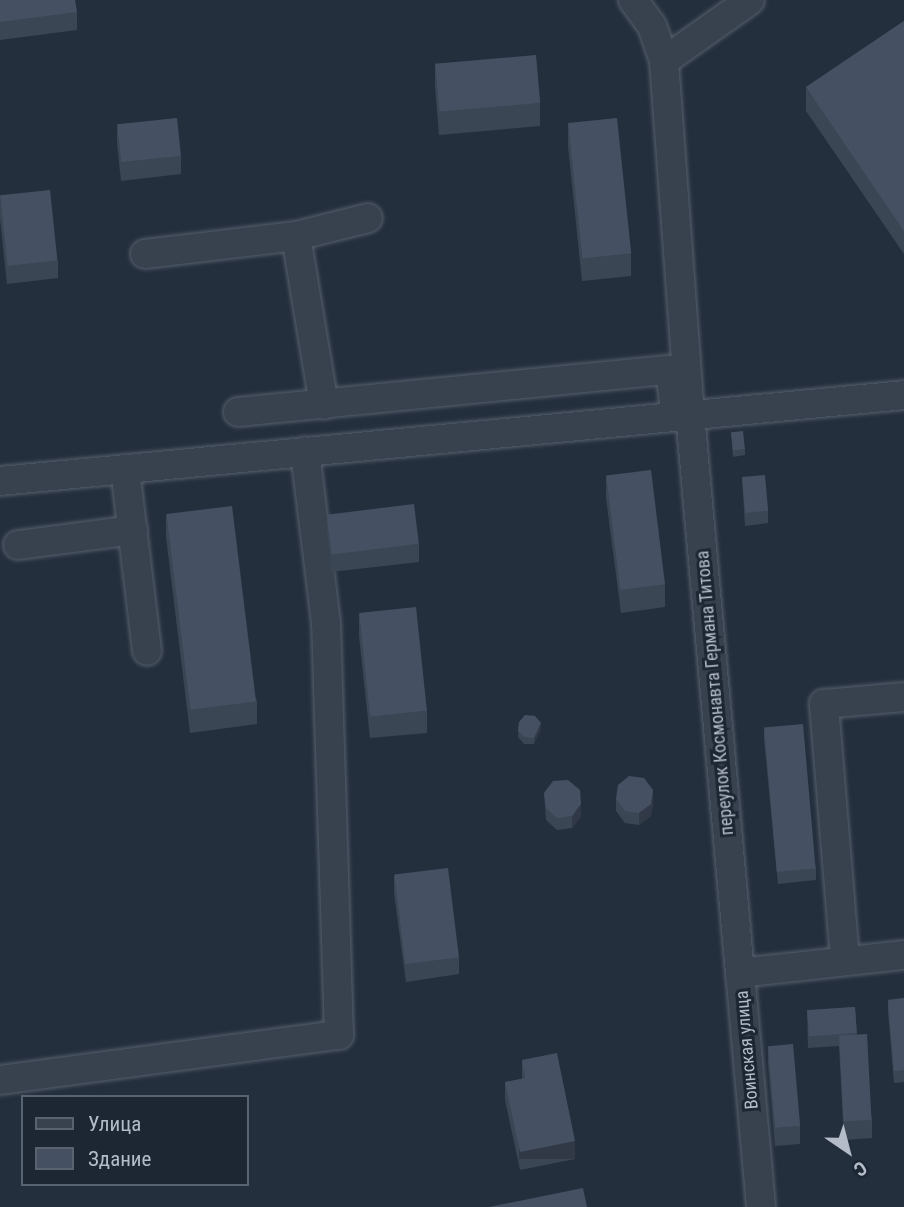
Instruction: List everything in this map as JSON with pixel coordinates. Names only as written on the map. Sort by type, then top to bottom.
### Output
[{"type":"street","points":[[633,0],[652,26],[664,61],[682,414]]},
{"type":"street","points":[[664,61],[750,0]]},
{"type":"street","points":[[145,254],[296,236],[368,218]]},
{"type":"street","points":[[296,236],[324,405]]},
{"type":"street","points":[[238,412],[670,370],[682,414]]},
{"type":"street","points":[[0,481],[682,414],[904,396]]},
{"type":"street","name":"переулок Космонавта Германа Титова","points":[[682,414],[740,973]]},
{"type":"street","points":[[0,1080],[339,1035],[326,623],[305,451]]},
{"type":"street","points":[[125,469],[147,651]]},
{"type":"street","points":[[18,545],[133,530]]},
{"type":"street","points":[[845,960],[824,704],[904,697]]},
{"type":"street","name":"Воинская улица","points":[[761,1207],[740,973],[904,955]]},
{"type":"building","points":[[0,0],[75,0],[77,12],[0,22]]},
{"type":"building","points":[[904,21],[904,231],[806,87]]},
{"type":"building","points":[[536,55],[540,103],[440,112],[435,64]]},
{"type":"building","points":[[177,118],[181,156],[121,162],[117,124]]},
{"type":"building","points":[[617,118],[631,253],[582,258],[568,123]]},
{"type":"building","points":[[50,190],[57,261],[8,266],[0,195]]},
{"type":"building","points":[[743,431],[745,449],[733,450],[731,432]]},
{"type":"building","points":[[651,470],[665,584],[620,590],[606,475]]},
{"type":"building","points":[[765,475],[768,511],[745,513],[742,477]]},
{"type":"building","points":[[414,504],[419,544],[332,554],[327,515]]},
{"type":"building","points":[[232,506],[256,702],[191,710],[166,514]]},
{"type":"building","points":[[416,607],[427,710],[370,716],[359,613]]},
{"type":"building","points":[[525,715],[535,716],[541,723],[534,738],[524,737],[518,731],[519,722]]},
{"type":"building","points":[[803,724],[816,868],[777,872],[764,727]]},
{"type":"building","points":[[629,776],[644,778],[653,790],[651,804],[639,813],[625,811],[616,799],[618,785]]},
{"type":"building","points":[[568,780],[580,790],[581,804],[572,816],[557,818],[546,808],[544,793],[553,781]]},
{"type":"building","points":[[448,868],[459,957],[405,964],[394,875]]},
{"type":"building","points":[[904,998],[904,1070],[894,1071],[888,1000]]},
{"type":"building","points":[[855,1007],[857,1033],[809,1036],[807,1010]]},
{"type":"building","points":[[867,1034],[872,1120],[844,1121],[839,1035]]},
{"type":"building","points":[[793,1044],[800,1126],[775,1128],[768,1046]]},
{"type":"building","points":[[557,1053],[575,1141],[520,1152],[505,1082],[525,1078],[522,1060]]},
{"type":"building","points":[[583,1188],[587,1207],[489,1207]]}]
